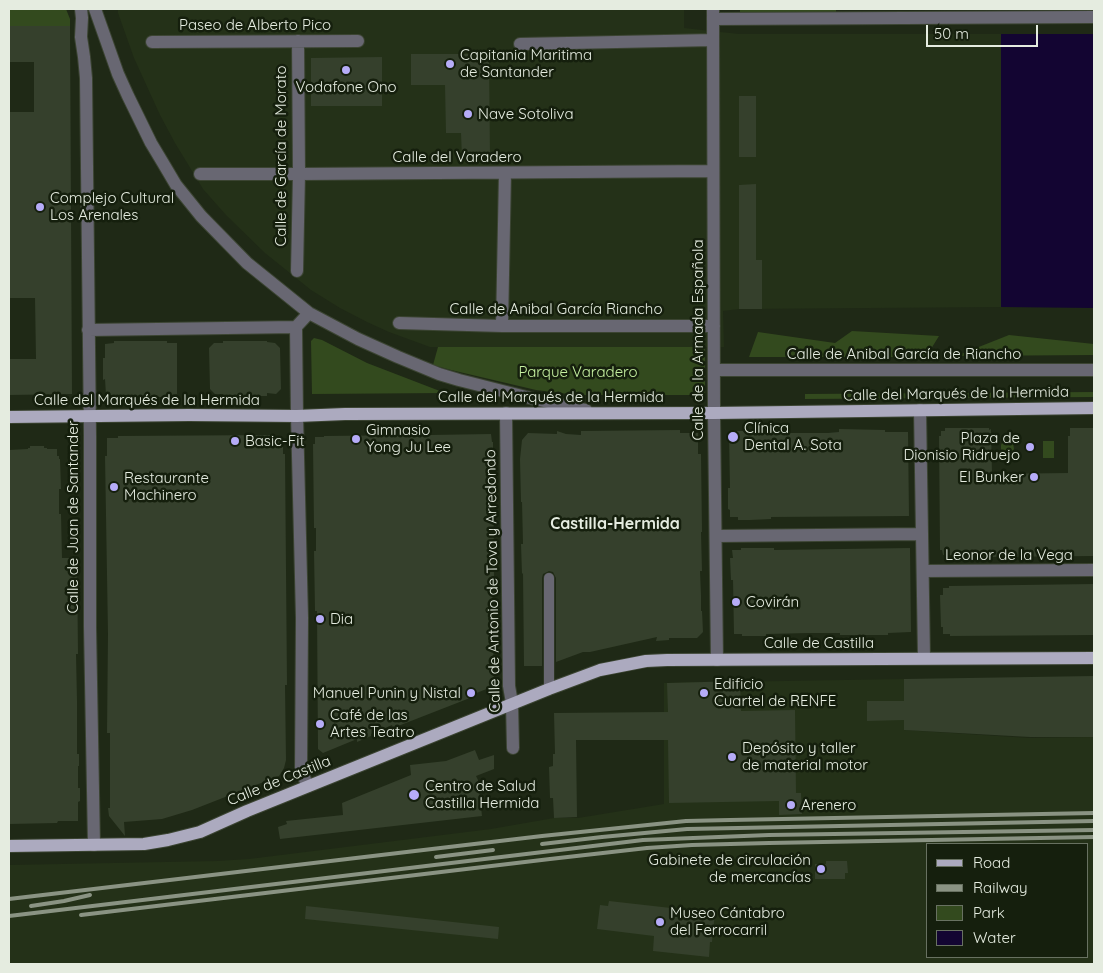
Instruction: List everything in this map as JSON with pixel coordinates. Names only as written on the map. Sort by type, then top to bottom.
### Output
[{"type":"main road","name":"Calle del Marqués de la Hermida","points":[[9,417],[596,412],[714,413],[1094,408]]},
{"type":"main road","name":"Calle de Castilla","points":[[9,846],[144,844],[200,832],[308,786],[504,708],[512,703],[600,670],[646,661],[1094,658]]},
{"type":"street","name":"Calle de Juan de Santander","points":[[81,9],[81,37],[86,78],[90,416],[90,628],[94,845]]},
{"type":"street","points":[[95,9],[118,74],[128,96],[151,143],[176,185],[201,216],[247,263],[309,313],[358,339],[439,374],[534,399],[596,412]]},
{"type":"street","points":[[713,14],[985,14],[1094,17]]},
{"type":"street","name":"Calle de la Armada Española","points":[[713,14],[717,660]]},
{"type":"street","points":[[520,44],[713,40]]},
{"type":"street","name":"Calle de García de Morato","points":[[297,271],[299,174],[298,41]]},
{"type":"street","name":"Paseo de Alberto Pico","points":[[152,42],[358,41]]},
{"type":"street","name":"Calle del Varadero","points":[[200,174],[713,171]]},
{"type":"street","points":[[502,326],[505,172]]},
{"type":"street","points":[[308,786],[301,771],[302,618],[296,327],[309,313]]},
{"type":"street","name":"Calle de Anibal García Riancho","points":[[399,323],[502,326],[714,326]]},
{"type":"street","points":[[88,330],[296,327]]},
{"type":"street","name":"Calle de Anibal García de Riancho","points":[[714,370],[1094,370]]},
{"type":"street","points":[[920,410],[924,658]]},
{"type":"street","name":"Calle de Antonio de Tova y Arredondo","points":[[506,413],[509,686],[512,703],[513,748]]},
{"type":"street","points":[[716,536],[922,534]]},
{"type":"street","name":"Leonor de la Vega","points":[[923,571],[1094,570]]},
{"type":"street","points":[[549,578],[549,689]]},
{"type":"shaded area","points":[[118,9],[684,9],[684,28],[739,34],[1001,34],[1001,307],[739,309],[723,311],[724,347],[430,347],[367,322],[311,290],[265,253],[226,215],[203,189],[160,115],[134,58]]},
{"type":"shaded area","points":[[904,679],[904,730],[1029,738],[1094,737],[1094,964],[9,964],[9,865],[249,859],[491,829],[554,818],[578,818],[664,804],[664,683]]},
{"type":"green space","points":[[9,9],[66,9],[70,19],[70,26],[9,26]]},
{"type":"green space","points":[[740,9],[836,9],[836,12],[740,13]]},
{"type":"green space","points":[[852,331],[939,336],[926,357],[749,357],[758,332],[835,343]]},
{"type":"green space","points":[[1009,335],[1094,344],[1094,355],[956,356]]},
{"type":"green space","points":[[314,338],[322,340],[367,363],[445,393],[312,394],[311,341]]},
{"type":"green space","name":"Parque Varadero","points":[[438,347],[705,347],[705,395],[577,395],[536,390],[433,365]]},
{"type":"green space","points":[[1094,392],[1094,397],[805,399],[805,394]]},
{"type":"green space","points":[[1007,439],[1013,442],[1014,449],[1011,456],[1004,462],[1002,460],[1003,452],[1001,445]]},
{"type":"green space","points":[[1043,441],[1054,441],[1054,458],[1043,458]]},
{"type":"water","points":[[1001,34],[1094,34],[1094,308],[1001,307]]},
{"type":"building","name":"Complejo Cultural Los Arenales","points":[[9,26],[70,26],[72,394],[9,395],[9,359],[36,359],[35,298],[9,298],[9,112],[34,112],[34,62],[9,62]]},
{"type":"building","points":[[411,54],[481,54],[481,56],[489,56],[490,158],[462,158],[461,133],[446,133],[445,85],[411,85]]},
{"type":"building","name":"Vodafone Ono","points":[[382,57],[382,106],[311,106],[311,58]]},
{"type":"building","points":[[739,96],[756,96],[756,157],[739,157]]},
{"type":"building","points":[[756,184],[756,260],[762,260],[762,309],[739,309],[739,185]]},
{"type":"building","points":[[114,341],[167,341],[167,343],[177,343],[177,394],[170,395],[170,397],[116,397],[116,395],[106,395],[105,379],[103,380],[105,344],[114,343]]},
{"type":"building","points":[[223,341],[267,341],[275,343],[280,348],[281,389],[276,394],[267,393],[267,396],[223,396],[223,394],[215,394],[210,389],[209,348],[214,343],[223,343]]},
{"type":"building","points":[[945,428],[991,429],[992,474],[1068,473],[1068,436],[1070,436],[1070,428],[1094,428],[1094,556],[982,557],[982,555],[943,555],[942,550],[940,550],[939,436],[941,436],[941,431],[945,431]]},
{"type":"building","points":[[839,429],[908,432],[909,516],[771,517],[771,519],[750,520],[738,520],[738,517],[730,517],[730,510],[728,509],[728,488],[730,488],[729,434],[737,433],[737,431],[828,433],[839,432]]},
{"type":"building","points":[[680,430],[680,433],[698,433],[698,454],[701,454],[702,571],[700,571],[703,632],[697,638],[669,638],[669,640],[656,641],[657,637],[583,652],[556,662],[556,578],[553,572],[549,571],[543,574],[542,578],[542,666],[524,666],[520,459],[522,440],[528,433],[557,434],[557,431],[581,435],[581,431]]},
{"type":"building","points":[[416,433],[430,433],[430,435],[491,434],[493,442],[494,578],[492,577],[494,686],[474,694],[475,696],[393,728],[392,725],[357,742],[357,739],[323,753],[318,749],[317,611],[315,611],[314,551],[316,551],[313,444],[315,444],[315,437],[416,435]]},
{"type":"building","points":[[272,435],[272,437],[283,437],[283,454],[285,454],[287,685],[285,685],[286,760],[284,768],[279,776],[192,810],[162,819],[124,822],[125,836],[109,816],[108,808],[110,808],[110,733],[107,733],[108,634],[105,456],[107,456],[107,438],[118,438],[118,436]]},
{"type":"building","points":[[30,446],[44,446],[47,449],[57,449],[57,456],[60,459],[61,489],[59,489],[59,514],[61,514],[62,558],[77,558],[77,754],[79,754],[78,788],[80,788],[80,801],[78,802],[78,821],[9,824],[9,450],[28,449]]},
{"type":"building","points":[[741,548],[774,548],[774,550],[910,548],[911,632],[888,633],[888,635],[809,633],[742,636],[742,634],[734,634],[733,580],[731,580],[730,558],[733,558],[732,550],[741,550]]},
{"type":"building","points":[[1094,584],[1094,635],[950,636],[950,634],[943,634],[940,595],[943,595],[943,588],[949,588],[949,586]]},
{"type":"building","points":[[1094,676],[1094,737],[1030,737],[904,730],[904,720],[867,721],[867,701],[904,701],[904,679]]},
{"type":"building","name":"Depósito y taller de material motor","points":[[740,681],[741,711],[795,710],[796,793],[801,793],[802,814],[779,815],[779,801],[669,803],[668,740],[576,740],[577,817],[554,818],[553,798],[550,798],[549,767],[553,766],[553,754],[555,754],[554,713],[668,712],[667,683]]},
{"type":"building","name":"Centro de Salud Castilla Hermida","points":[[475,750],[479,760],[494,755],[494,769],[476,776],[482,816],[280,839],[278,827],[287,824],[286,821],[343,815],[342,803],[411,775],[410,765],[446,761]]},
{"type":"building","points":[[826,861],[847,861],[848,873],[845,873],[845,879],[815,879],[815,864],[826,864]]},
{"type":"building","name":"Museo Cántabro del Ferrocarril","points":[[609,901],[715,913],[709,957],[653,951],[654,936],[597,929],[600,905],[608,906]]},
{"type":"building","points":[[306,906],[499,927],[498,939],[305,919]]},
{"type":"railway","points":[[9,899],[542,836],[686,821],[1094,813]]},
{"type":"railway","points":[[542,844],[687,829],[1094,821]]},
{"type":"railway","points":[[9,916],[643,840],[769,835],[1094,830]]},
{"type":"railway","points":[[81,915],[647,848],[769,843],[1094,837]]},
{"type":"railway","points":[[436,857],[493,850]]},
{"type":"railway","points":[[31,906],[90,895]]},
{"type":"place","name":"Capitania Maritima de Santander","points":[[450,64]]},
{"type":"place","name":"Vodafone Ono","points":[[346,70]]},
{"type":"place","name":"Nave Sotoliva","points":[[468,114]]},
{"type":"place","name":"Complejo Cultural Los Arenales","points":[[40,207]]},
{"type":"place","name":"Clínica Dental A. Sota","points":[[733,437]]},
{"type":"place","name":"Gimnasio Yong Ju Lee","points":[[356,439]]},
{"type":"place","name":"Basic-Fit","points":[[235,441]]},
{"type":"place","name":"Plaza de Dionisio Ridruejo","points":[[1030,447]]},
{"type":"place","name":"El Bunker","points":[[1034,477]]},
{"type":"place","name":"Restaurante Machinero","points":[[114,487]]},
{"type":"place","name":"Covirán","points":[[736,602]]},
{"type":"place","name":"Dia","points":[[320,619]]},
{"type":"place","name":"Manuel Punin y Nistal","points":[[471,693]]},
{"type":"place","name":"Edificio Cuartel de RENFE","points":[[704,693]]},
{"type":"place","name":"Café de las Artes Teatro","points":[[320,724]]},
{"type":"place","name":"Depósito y taller de material motor","points":[[732,757]]},
{"type":"place","name":"Centro de Salud Castilla Hermida","points":[[414,795]]},
{"type":"place","name":"Arenero","points":[[791,805]]},
{"type":"place","name":"Gabinete de circulación de mercancías","points":[[821,869]]},
{"type":"place","name":"Museo Cántabro del Ferrocarril","points":[[660,922]]},
{"type":"district","name":"Castilla-Hermida","points":[[615,524]]}]
